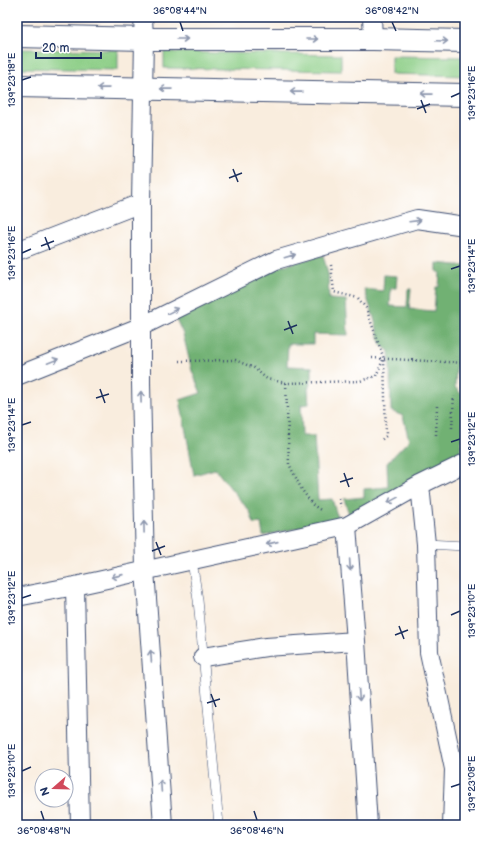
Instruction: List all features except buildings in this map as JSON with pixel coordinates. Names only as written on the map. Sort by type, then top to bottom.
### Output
[{"type":"street","points":[[143,17],[141,382],[145,570],[163,825]]},
{"type":"street","points":[[372,17],[372,39]]},
{"type":"street","points":[[17,36],[144,39],[372,39],[465,41]]},
{"type":"street","points":[[17,86],[465,95]]},
{"type":"street","points":[[17,251],[141,203]]},
{"type":"street","points":[[17,376],[142,326],[276,260],[417,219],[465,226]]},
{"type":"street","points":[[17,597],[192,561],[347,526],[420,485],[465,463]]},
{"type":"street","points":[[420,485],[426,544],[429,652],[454,769],[456,796],[452,825]]},
{"type":"street","points":[[347,526],[368,825]]},
{"type":"street","points":[[75,586],[80,825]]},
{"type":"street","points":[[204,656],[266,647],[356,641]]},
{"type":"lane","points":[[426,544],[465,546]]},
{"type":"lane","points":[[192,561],[204,656],[219,825]]},
{"type":"path","points":[[330,244],[334,292],[358,298],[366,308],[384,359],[386,436],[380,441]]},
{"type":"path","points":[[372,358],[465,363]]},
{"type":"path","points":[[179,361],[235,360],[254,368],[267,379],[286,383],[360,381],[376,376],[384,359]]},
{"type":"path","points":[[286,383],[289,464],[302,490],[313,506],[322,511],[329,510]]},
{"type":"path","points":[[452,428],[454,396]]},
{"type":"path","points":[[436,435],[437,406]]},
{"type":"path","points":[[336,510],[342,509]]},
{"type":"green space","points":[[17,49],[118,50],[118,70],[17,68]]},
{"type":"green space","points":[[164,52],[341,55],[341,71],[164,68]]},
{"type":"green space","points":[[391,56],[465,57],[465,76],[391,74]]},
{"type":"green space","points":[[323,255],[328,274],[329,299],[346,300],[348,335],[313,334],[313,344],[288,344],[287,366],[312,367],[312,378],[308,389],[309,404],[301,405],[302,436],[314,436],[318,500],[332,499],[338,519],[263,536],[261,523],[254,524],[250,512],[215,469],[194,475],[180,400],[201,393],[192,371],[183,334],[175,317],[281,266]]},
{"type":"green space","points":[[437,263],[465,266],[465,356],[457,355],[455,387],[465,398],[460,456],[349,514],[344,499],[364,497],[364,489],[388,487],[387,463],[409,440],[403,416],[391,411],[389,351],[381,345],[364,289],[383,291],[384,275],[397,276],[396,288],[391,288],[390,306],[407,307],[408,289],[411,289],[409,309],[434,311],[436,287],[439,287],[440,272],[437,272]]}]
